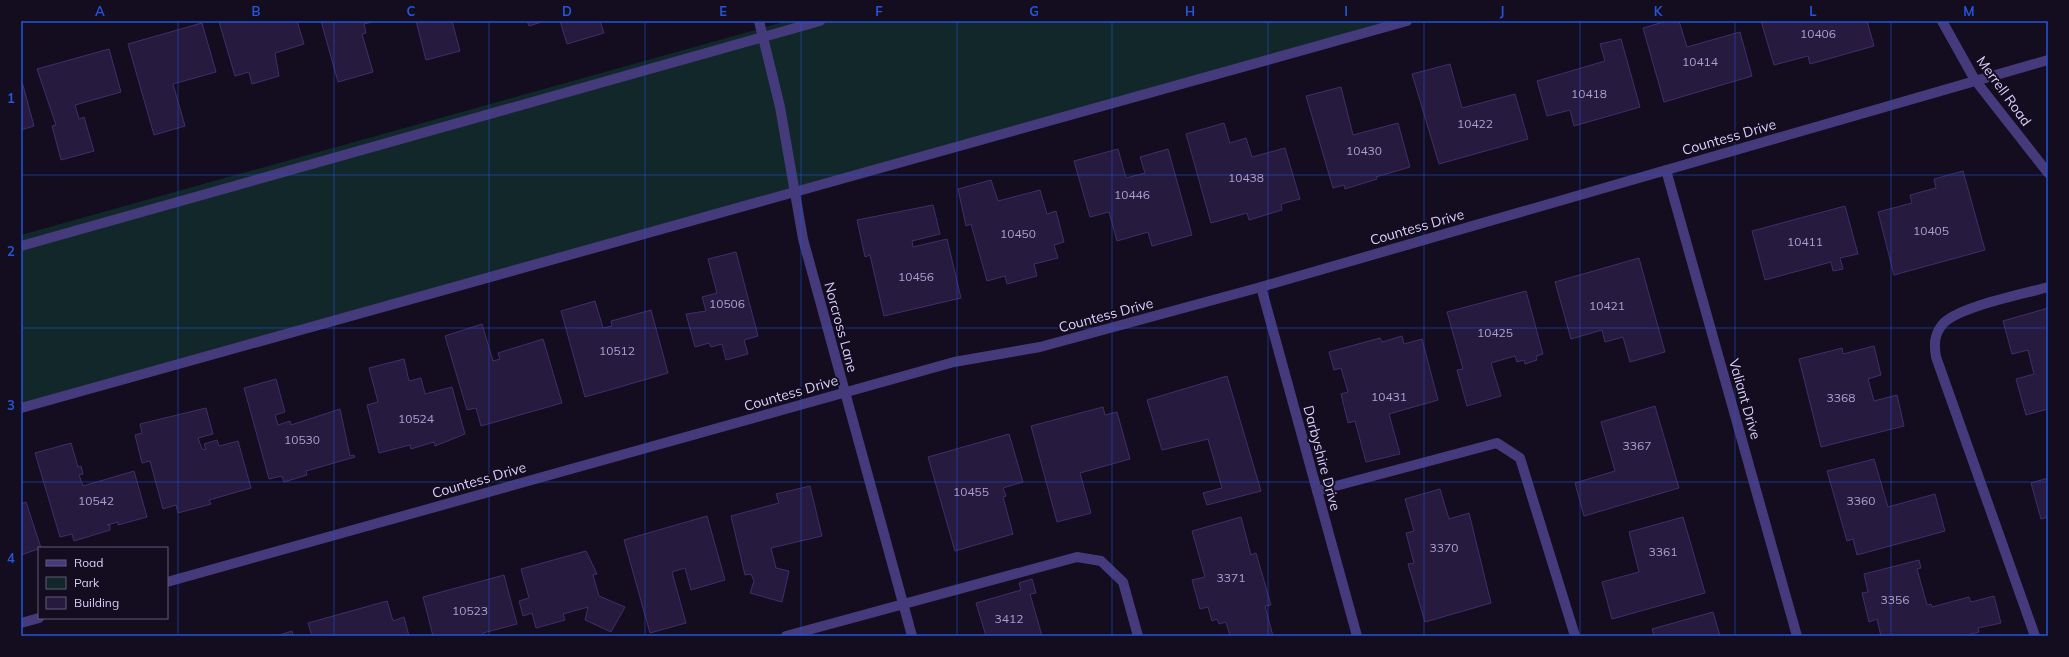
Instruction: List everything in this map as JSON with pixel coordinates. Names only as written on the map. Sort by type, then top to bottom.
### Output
[{"type":"street","name":"Norcross Lane","points":[[759,21],[780,107],[803,239],[844,393],[912,636]]},
{"type":"street","points":[[21,246],[820,21]]},
{"type":"street","points":[[21,408],[1407,21]]},
{"type":"street","name":"Merrell Road","points":[[1942,21],[1975,80],[2048,173]]},
{"type":"street","name":"Countess Drive","points":[[168,582],[954,362],[1040,347],[1261,287],[2048,60]]},
{"type":"street","name":"Valiant Drive","points":[[1666,170],[1797,636]]},
{"type":"street","name":"Darbyshire Drive","points":[[1261,287],[1357,636]]},
{"type":"street","points":[[2035,636],[1936,356],[1934,345],[1942,324],[1956,315],[1974,308],[2048,287]]},
{"type":"street","points":[[1317,491],[1497,443],[1520,458],[1575,636]]},
{"type":"street","points":[[786,636],[1077,556],[1101,562],[1123,582],[1138,636]]},
{"type":"street","points":[[21,623],[38,618]]},
{"type":"green space","points":[[787,21],[1401,21],[21,406],[21,235]]},
{"type":"building","points":[[297,21],[304,44],[275,53],[279,76],[252,84],[249,72],[235,76],[219,22]]},
{"type":"building","points":[[321,21],[376,21],[364,24],[366,33],[362,34],[373,72],[338,82]]},
{"type":"building","points":[[416,21],[452,21],[460,51],[426,60]]},
{"type":"building","points":[[527,21],[545,21],[529,26]]},
{"type":"building","points":[[560,21],[600,21],[604,33],[567,44]]},
{"type":"building","points":[[1667,21],[1679,21],[1687,47],[1740,32],[1752,76],[1664,102],[1643,28]]},
{"type":"building","points":[[1761,21],[1867,21],[1874,46],[1810,64],[1808,56],[1774,65]]},
{"type":"building","points":[[202,23],[216,72],[173,84],[185,126],[154,135],[128,44]]},
{"type":"building","points":[[1621,39],[1640,107],[1574,126],[1570,110],[1547,116],[1537,81],[1605,61],[1600,44]]},
{"type":"building","points":[[109,49],[121,92],[75,105],[79,119],[84,117],[94,151],[61,160],[52,126],[56,125],[37,69]]},
{"type":"building","points":[[1450,64],[1462,108],[1515,94],[1528,139],[1439,164],[1412,74]]},
{"type":"building","points":[[21,78],[34,126],[21,130]]},
{"type":"building","points":[[1341,87],[1353,135],[1398,123],[1410,167],[1376,177],[1377,179],[1345,189],[1344,185],[1333,188],[1306,96]]},
{"type":"building","points":[[1224,123],[1230,143],[1246,138],[1252,157],[1285,148],[1300,199],[1281,204],[1282,210],[1249,220],[1247,213],[1211,223],[1186,134]]},
{"type":"building","points":[[1118,149],[1126,178],[1145,173],[1140,157],[1168,149],[1192,235],[1152,246],[1148,232],[1117,241],[1109,212],[1090,217],[1074,161]]},
{"type":"building","points":[[1963,171],[1985,250],[1894,275],[1878,212],[1912,203],[1910,195],[1936,188],[1934,179]]},
{"type":"building","points":[[991,180],[998,201],[1040,190],[1047,214],[1056,211],[1064,242],[1054,245],[1058,258],[1034,264],[1037,276],[1007,284],[1005,276],[987,281],[971,224],[966,226],[958,189]]},
{"type":"building","points":[[933,205],[940,234],[912,241],[913,247],[947,239],[961,298],[884,316],[870,255],[865,257],[857,220]]},
{"type":"building","points":[[1845,206],[1858,254],[1840,258],[1843,269],[1833,271],[1831,262],[1765,280],[1752,231]]},
{"type":"building","points":[[736,252],[758,336],[744,340],[748,354],[726,360],[722,344],[711,347],[709,343],[695,347],[686,314],[706,311],[702,297],[717,293],[708,259]]},
{"type":"building","points":[[1639,258],[1665,352],[1630,362],[1623,337],[1605,342],[1602,330],[1571,339],[1555,282]]},
{"type":"building","points":[[1526,291],[1543,354],[1536,356],[1537,360],[1525,364],[1524,360],[1517,362],[1515,356],[1491,363],[1501,396],[1467,406],[1457,370],[1463,369],[1447,312]]},
{"type":"building","points":[[595,301],[603,328],[612,326],[611,321],[651,310],[668,373],[585,397],[561,311]]},
{"type":"building","points":[[2048,308],[2048,409],[2026,415],[2016,379],[2034,374],[2028,350],[2012,354],[2003,321]]},
{"type":"building","points":[[482,324],[493,361],[500,359],[498,353],[543,339],[562,403],[481,426],[476,408],[467,410],[445,336]]},
{"type":"building","points":[[1402,336],[1404,344],[1422,339],[1438,400],[1389,414],[1400,454],[1366,462],[1355,421],[1348,423],[1341,394],[1348,392],[1341,368],[1334,370],[1329,352],[1380,338],[1382,342]]},
{"type":"building","points":[[1874,346],[1881,375],[1868,379],[1874,401],[1897,395],[1904,426],[1821,447],[1799,359],[1842,348],[1843,354]]},
{"type":"building","points":[[404,359],[409,381],[421,378],[425,394],[452,387],[465,434],[435,446],[434,442],[411,449],[410,445],[379,453],[367,405],[378,402],[369,368]]},
{"type":"building","points":[[1227,376],[1261,491],[1207,505],[1203,493],[1222,488],[1208,439],[1162,450],[1147,400]]},
{"type":"building","points":[[276,379],[285,412],[275,415],[278,425],[290,421],[291,425],[340,409],[350,456],[354,455],[355,457],[306,471],[307,475],[284,482],[282,476],[269,479],[244,388]]},
{"type":"building","points":[[1655,406],[1679,488],[1584,516],[1575,483],[1615,471],[1601,422]]},
{"type":"building","points":[[1103,407],[1105,415],[1117,412],[1130,459],[1080,473],[1091,513],[1057,522],[1031,426]]},
{"type":"building","points":[[206,408],[213,434],[198,438],[202,449],[206,450],[204,444],[217,440],[219,446],[238,441],[251,488],[209,500],[211,504],[178,513],[176,505],[163,509],[150,461],[142,463],[135,435],[142,433],[140,424]]},
{"type":"building","points":[[1009,434],[1023,482],[1003,488],[1006,496],[1003,497],[1013,534],[955,551],[928,457]]},
{"type":"building","points":[[71,443],[78,467],[81,466],[83,474],[79,475],[83,486],[134,471],[147,517],[118,525],[118,522],[107,525],[110,525],[110,530],[74,541],[72,534],[60,537],[35,453]]},
{"type":"building","points":[[1874,459],[1888,507],[1935,494],[1945,531],[1857,555],[1853,539],[1847,541],[1827,471]]},
{"type":"building","points":[[2048,478],[2048,517],[2041,519],[2031,483]]},
{"type":"building","points":[[810,486],[822,536],[771,548],[776,568],[789,571],[782,602],[750,593],[754,581],[751,574],[745,575],[731,516],[779,503],[776,494]]},
{"type":"building","points":[[1440,489],[1449,519],[1469,513],[1491,603],[1425,622],[1408,564],[1414,563],[1406,533],[1414,531],[1405,499]]},
{"type":"building","points":[[26,502],[41,547],[21,555],[21,504]]},
{"type":"building","points":[[707,516],[725,580],[691,590],[685,568],[672,572],[686,623],[650,633],[624,540]]},
{"type":"building","points":[[1241,517],[1251,555],[1256,553],[1271,605],[1265,606],[1273,636],[1230,636],[1226,622],[1219,624],[1217,619],[1212,621],[1208,607],[1200,609],[1192,580],[1205,577],[1192,531]]},
{"type":"building","points":[[1683,517],[1705,593],[1612,619],[1602,582],[1639,572],[1629,532]]},
{"type":"building","points":[[586,551],[597,574],[593,575],[599,596],[625,607],[611,632],[585,620],[588,607],[563,614],[565,620],[536,628],[532,613],[523,616],[519,601],[529,598],[521,569]]},
{"type":"building","points":[[1919,560],[1921,568],[1917,569],[1927,605],[1931,604],[1932,607],[1969,597],[1971,602],[1994,596],[2001,623],[1978,628],[1979,632],[1964,636],[1881,636],[1877,619],[1869,622],[1862,593],[1868,592],[1864,574]]},
{"type":"building","points":[[504,575],[517,624],[483,633],[484,636],[433,636],[423,597]]},
{"type":"building","points":[[1032,579],[1036,593],[1030,594],[1042,636],[986,636],[976,603],[1021,590],[1019,583]]},
{"type":"building","points":[[387,601],[393,621],[404,617],[409,636],[312,636],[308,623]]},
{"type":"building","points":[[1713,612],[1720,636],[1654,636],[1652,629]]},
{"type":"building","points":[[292,631],[293,636],[277,636]]}]
